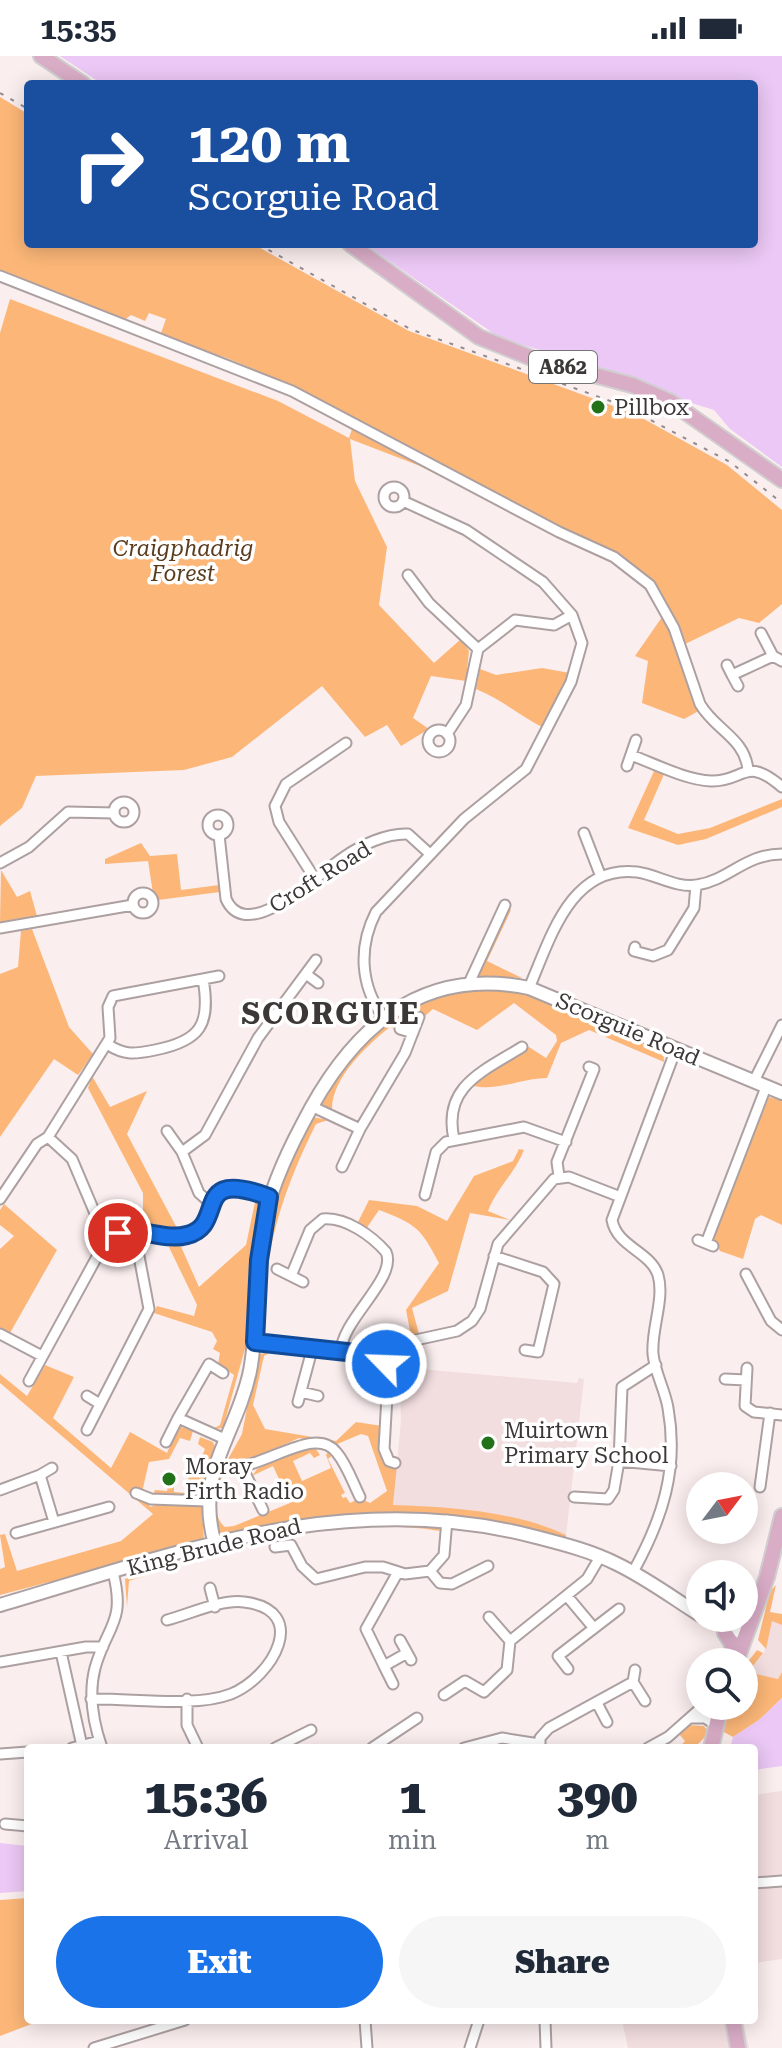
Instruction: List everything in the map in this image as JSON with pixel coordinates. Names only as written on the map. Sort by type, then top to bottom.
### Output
[{"type":"main road","points":[[41,56],[77,80]]},
{"type":"main road","name":"A862","points":[[356,248],[479,337],[534,359],[632,385],[671,402],[782,480]]},
{"type":"main road","points":[[741,1648],[760,1596],[782,1516]]},
{"type":"main road","points":[[725,1633],[733,1648]]},
{"type":"main road","points":[[734,2024],[738,2048]]},
{"type":"street","points":[[0,276],[292,391],[351,425],[466,480],[634,570],[650,585],[674,628],[706,715],[743,748],[748,770]]},
{"type":"street","points":[[384,1018],[371,998],[363,964],[368,927],[383,901],[464,819],[526,769],[578,668],[581,632],[572,615],[543,582],[480,538],[403,501]]},
{"type":"street","points":[[408,575],[419,592],[478,649]]},
{"type":"street","points":[[419,592],[430,584]]},
{"type":"street","points":[[447,734],[466,705],[478,649],[515,620],[554,625],[572,615]]},
{"type":"street","points":[[732,675],[778,658],[761,633]]},
{"type":"street","points":[[727,665],[738,686]]},
{"type":"street","points":[[627,766],[636,740]]},
{"type":"street","points":[[315,879],[279,822],[275,806],[286,784],[346,743]]},
{"type":"street","points":[[631,755],[712,781],[748,770],[765,775],[782,787]]},
{"type":"street","points":[[0,863],[29,847],[68,812],[114,813]]},
{"type":"street","points":[[583,833],[601,877]]},
{"type":"street","name":"Croft Road","points":[[219,835],[226,899],[236,913],[257,915],[355,850],[398,835],[413,837],[430,854]]},
{"type":"street","points":[[529,988],[566,906],[583,887],[601,877],[627,872],[696,885],[713,881],[757,856],[782,854]]},
{"type":"street","points":[[635,947],[634,951],[648,956],[668,950],[694,908],[696,885]]},
{"type":"street","points":[[0,928],[133,905]]},
{"type":"street","points":[[470,981],[505,905]]},
{"type":"street","points":[[182,1152],[208,1130],[258,1038],[316,960]]},
{"type":"street","points":[[306,974],[318,983]]},
{"type":"street","points":[[0,1199],[37,1144],[48,1137],[107,1044],[112,1026],[109,1001],[113,996],[219,976]]},
{"type":"street","points":[[107,1044],[130,1055],[184,1043],[198,1031],[206,1013],[203,979]]},
{"type":"street","name":"Scorguie Road","points":[[215,1544],[207,1501],[214,1466],[243,1396],[255,1342],[259,1260],[269,1197],[311,1106],[348,1050],[384,1018],[418,996],[470,981],[501,982],[529,988],[782,1093]]},
{"type":"street","points":[[342,1167],[419,1017]]},
{"type":"street","points":[[705,1243],[782,1025]]},
{"type":"street","points":[[400,1029],[413,1033]]},
{"type":"street","points":[[505,1043],[512,1053]]},
{"type":"street","points":[[454,1139],[451,1116],[461,1091],[522,1047]]},
{"type":"street","points":[[633,1572],[664,1507],[671,1466],[669,1412],[656,1365],[658,1276],[614,1230],[612,1220],[618,1196],[676,1049]]},
{"type":"street","points":[[559,1176],[557,1162],[594,1069],[589,1067]]},
{"type":"street","points":[[311,1106],[360,1129]]},
{"type":"street","points":[[425,1195],[438,1148],[454,1139],[524,1127],[566,1142]]},
{"type":"street","points":[[167,1131],[182,1152],[199,1193],[210,1203]]},
{"type":"street","points":[[48,1137],[72,1159],[97,1218],[110,1233]]},
{"type":"street","points":[[559,1176],[618,1196]]},
{"type":"street","points":[[255,1342],[341,1352],[382,1348],[449,1334],[472,1321],[480,1309],[502,1237],[559,1176]]},
{"type":"street","points":[[416,1177],[428,1181]]},
{"type":"street","points":[[110,1233],[134,1230],[174,1236],[191,1235],[204,1225],[210,1203],[226,1189],[235,1187],[269,1197]]},
{"type":"street","points":[[291,1276],[310,1230],[323,1219],[340,1221],[361,1231],[386,1252],[387,1270],[343,1336],[341,1352]]},
{"type":"street","points":[[87,1430],[149,1309],[134,1230]]},
{"type":"street","points":[[29,1381],[110,1233]]},
{"type":"street","points":[[494,1256],[543,1272],[554,1284],[538,1352],[525,1350]]},
{"type":"street","points":[[277,1269],[303,1282]]},
{"type":"street","points":[[746,1274],[771,1321],[782,1330]]},
{"type":"street","points":[[0,1334],[42,1356]]},
{"type":"street","points":[[382,1348],[388,1378],[384,1449],[389,1461],[395,1463]]},
{"type":"street","points":[[312,1350],[299,1397],[318,1396]]},
{"type":"street","points":[[166,1442],[216,1353]]},
{"type":"street","points":[[209,1364],[223,1373]]},
{"type":"street","points":[[574,1497],[608,1499],[614,1490],[619,1461],[622,1387],[656,1365]]},
{"type":"street","points":[[747,1368],[745,1406],[754,1412],[782,1415]]},
{"type":"street","points":[[725,1379],[746,1380]]},
{"type":"street","points":[[87,1396],[100,1404]]},
{"type":"street","points":[[760,1487],[770,1413]]},
{"type":"street","points":[[178,1418],[227,1440]]},
{"type":"street","points":[[214,1466],[243,1469],[301,1443],[330,1447],[337,1453],[360,1497]]},
{"type":"street","points":[[619,1461],[671,1466]]},
{"type":"street","points":[[763,1464],[775,1466]]},
{"type":"street","points":[[0,1490],[52,1468]]},
{"type":"street","points":[[243,1469],[263,1510]]},
{"type":"street","points":[[40,1475],[54,1522]]},
{"type":"street","points":[[136,1493],[151,1499],[207,1501]]},
{"type":"street","points":[[16,1533],[109,1507]]},
{"type":"street","name":"King Brude Road","points":[[0,1605],[268,1530],[337,1519],[390,1517],[447,1520],[522,1533],[600,1557],[686,1603]]},
{"type":"street","points":[[430,1571],[444,1555],[447,1520]]},
{"type":"street","points":[[275,1547],[291,1545],[302,1566],[316,1579],[365,1567],[398,1572],[430,1571],[446,1584],[470,1580],[488,1566]]},
{"type":"street","points":[[444,1695],[465,1681],[484,1692],[495,1684],[507,1670],[510,1641],[592,1574],[600,1557]]},
{"type":"street","points":[[331,1561],[335,1574]]},
{"type":"street","points":[[101,1744],[91,1699],[94,1672],[118,1608],[113,1572]]},
{"type":"street","points":[[393,1684],[366,1629],[398,1572]]},
{"type":"street","points":[[210,1588],[215,1607]]},
{"type":"street","points":[[567,1596],[593,1627]]},
{"type":"street","points":[[91,1699],[219,1697],[243,1688],[269,1665],[281,1643],[276,1622],[259,1606],[237,1601],[167,1620]]},
{"type":"street","points":[[568,1669],[558,1656],[619,1609]]},
{"type":"street","points":[[489,1617],[510,1641]]},
{"type":"street","name":"King Brude Road","points":[[733,1632],[745,1640]]},
{"type":"street","name":"King Brude Road","points":[[725,1633],[745,1640]]},
{"type":"street","points":[[384,1666],[409,1656],[400,1640]]},
{"type":"street","points":[[0,1662],[103,1647]]},
{"type":"street","points":[[61,1652],[76,1744]]},
{"type":"street","points":[[635,1670],[633,1682],[645,1701]]},
{"type":"street","points":[[541,1744],[549,1728],[633,1682]]},
{"type":"street","points":[[187,1699],[187,1725],[196,1744]]},
{"type":"street","points":[[597,1703],[607,1722]]},
{"type":"street","points":[[378,1744],[417,1718]]},
{"type":"street","points":[[654,1744],[687,1720]]},
{"type":"street","points":[[701,1720],[714,1736]]},
{"type":"street","points":[[283,1744],[311,1730]]},
{"type":"street","points":[[479,1744],[502,1738],[530,1744]]},
{"type":"street","points":[[0,1754],[24,1752]]},
{"type":"street","points":[[5,1824],[24,1826]]},
{"type":"street","points":[[758,1883],[782,1881]]},
{"type":"street","points":[[95,2048],[172,2024]]},
{"type":"street","points":[[365,2024],[367,2048]]},
{"type":"street","points":[[470,2048],[478,2024]]},
{"type":"street","points":[[545,2024],[546,2048]]},
{"type":"shaded area","points":[[60,56],[782,56],[782,467],[730,429],[714,410],[685,401],[637,379],[500,338],[371,248],[758,248],[758,80],[96,80]]},
{"type":"shaded area","name":"Muirtown Primary School","points":[[409,1368],[577,1383],[579,1378],[584,1379],[566,1535],[526,1522],[484,1514],[393,1505],[401,1421],[400,1386],[394,1380],[393,1372]]},
{"type":"shaded area","points":[[772,1620],[782,1625],[782,1672],[778,1679],[758,1674],[758,1656],[764,1653]]},
{"type":"shaded area","points":[[782,1698],[782,1766],[758,1769],[758,1744],[731,1744],[733,1737],[759,1720]]},
{"type":"shaded area","points":[[782,1791],[782,1959],[758,1962],[758,1794]]},
{"type":"shaded area","points":[[0,1843],[24,1846],[24,1891],[0,1893]]},
{"type":"shaded area","points":[[623,2024],[744,2024],[749,2048],[628,2048]]},
{"type":"green space","name":"Craigphadrig Forest","points":[[0,97],[24,112],[24,248],[260,248],[409,331],[635,414],[727,465],[782,510],[782,604],[759,623],[739,618],[683,645],[706,707],[684,719],[642,703],[648,661],[635,656],[662,617],[640,581],[616,564],[420,466],[350,439],[355,481],[387,547],[379,605],[434,663],[461,639],[469,651],[466,681],[431,676],[413,718],[429,729],[401,746],[387,725],[365,737],[322,686],[232,757],[184,770],[36,776],[22,808],[0,826],[0,333],[10,299],[278,401],[349,438],[354,423],[288,384],[227,358],[160,336],[166,319],[149,313],[145,321],[131,315],[123,321],[0,270]]},
{"type":"green space","points":[[542,668],[570,673],[542,727],[476,689],[480,669],[496,675]]},
{"type":"green space","points":[[655,769],[665,772],[644,820],[678,834],[710,828],[782,799],[782,807],[706,839],[678,845],[628,828]]},
{"type":"green space","points":[[141,843],[150,856],[177,854],[181,890],[219,885],[220,892],[158,900],[153,893],[148,861],[105,864],[105,859]]},
{"type":"green space","points":[[1,870],[17,897],[30,891],[37,916],[0,922]]},
{"type":"green space","points":[[507,907],[511,910],[487,961],[522,978],[478,976]]},
{"type":"green space","points":[[32,929],[69,1027],[93,1054],[78,1075],[54,1059],[0,1137],[0,974],[18,967],[21,931]]},
{"type":"green space","points":[[463,988],[525,992],[663,1049],[664,1062],[589,1030],[561,1043],[547,1078],[489,1087],[470,1085],[529,1047],[546,1058],[557,1041],[556,1035],[514,1003],[477,1030],[433,1009],[425,1016],[416,1013],[408,1026],[400,1025],[397,1030],[390,1027],[381,1034],[344,1075],[337,1086],[332,1110],[322,1104],[324,1092],[332,1078],[374,1034],[415,1004]]},
{"type":"green space","points":[[92,1076],[110,1107],[147,1091],[127,1134],[178,1230],[143,1224],[143,1193],[88,1088]]},
{"type":"green space","points":[[769,1097],[782,1101],[782,1225],[761,1215],[755,1219],[743,1259],[720,1251],[712,1238]]},
{"type":"green space","points":[[313,1117],[328,1120],[316,1124],[284,1199],[270,1251],[264,1305],[265,1333],[261,1333],[261,1275],[270,1220],[287,1168]]},
{"type":"green space","points":[[519,1149],[524,1150],[488,1211],[510,1220],[470,1213],[448,1291],[412,1308],[419,1334],[411,1336],[406,1310],[439,1263],[422,1235],[402,1219],[379,1210],[366,1229],[357,1224],[369,1200],[417,1206],[447,1221],[474,1176],[513,1161]]},
{"type":"green space","points":[[251,1195],[262,1206],[249,1345],[246,1345],[223,1428],[213,1429],[220,1425],[234,1375],[218,1364],[220,1353],[213,1349],[217,1341],[212,1332],[154,1313],[157,1306],[194,1316],[197,1305],[166,1241],[179,1242],[199,1287],[246,1245],[255,1202]]},
{"type":"green space","points":[[4,1204],[57,1250],[10,1333],[0,1328],[0,1249],[14,1236],[0,1225],[0,1210]]},
{"type":"green space","points":[[272,1351],[264,1356],[253,1405],[265,1429],[336,1441],[356,1422],[382,1426],[380,1452],[389,1466],[397,1465],[393,1505],[504,1515],[566,1535],[566,1540],[479,1522],[396,1515],[313,1519],[225,1535],[220,1532],[213,1519],[217,1477],[222,1476],[217,1496],[218,1516],[225,1527],[234,1526],[290,1503],[273,1466],[252,1476],[257,1469],[301,1448],[316,1449],[320,1455],[314,1458],[310,1453],[293,1461],[302,1481],[331,1468],[326,1455],[329,1450],[334,1454],[328,1459],[345,1493],[341,1495],[350,1503],[360,1498],[370,1503],[387,1491],[368,1436],[361,1434],[335,1445],[299,1438],[241,1464],[227,1461],[242,1434],[257,1355]]},
{"type":"green space","points":[[45,1365],[74,1377],[53,1418],[111,1468],[130,1432],[167,1453],[178,1426],[193,1431],[190,1441],[180,1438],[169,1459],[149,1462],[143,1488],[150,1507],[162,1503],[202,1505],[204,1540],[51,1586],[49,1582],[0,1595],[0,1569],[5,1567],[0,1535],[5,1534],[17,1571],[121,1541],[153,1514],[0,1383],[0,1374],[27,1396]]},
{"type":"green space","points":[[200,1437],[213,1442],[216,1449],[198,1499],[153,1495],[155,1490],[167,1491],[168,1486],[174,1487],[174,1492],[187,1493],[189,1472],[195,1472],[205,1449],[198,1444]]},
{"type":"green space","points":[[377,1522],[439,1526],[440,1531],[360,1527],[282,1536],[244,1545],[129,1581],[127,1607],[125,1579],[255,1539]]},
{"type":"green space","points":[[776,1585],[770,1612],[782,1614],[782,1625],[772,1621],[766,1649],[758,1640],[770,1591]]},
{"type":"green space","points":[[782,1672],[782,1698],[759,1720],[733,1737],[722,1731],[726,1720],[758,1720],[758,1674],[778,1679]]},
{"type":"green space","points":[[689,1725],[704,1726],[709,1733],[698,1744],[682,1744],[685,1741],[679,1734]]},
{"type":"green space","points":[[24,1898],[24,2024],[32,2024],[0,2036],[0,1900]]},
{"type":"railway","points":[[0,93],[24,107]]},
{"type":"railway","points":[[265,248],[410,329],[624,406],[730,462],[782,503]]},
{"type":"place","name":"Pillbox","points":[[598,407]]},
{"type":"place","name":"Muirtown Primary School","points":[[488,1443]]},
{"type":"place","name":"Moray Firth Radio","points":[[169,1479]]},
{"type":"district","name":"SCORGUIE","points":[[331,1013]]},
{"type":"route","points":[[118,1233],[143,1230],[182,1237],[191,1235],[204,1225],[210,1203],[226,1189],[245,1188],[269,1197],[262,1228],[255,1342],[356,1353],[382,1348],[386,1364]]}]
